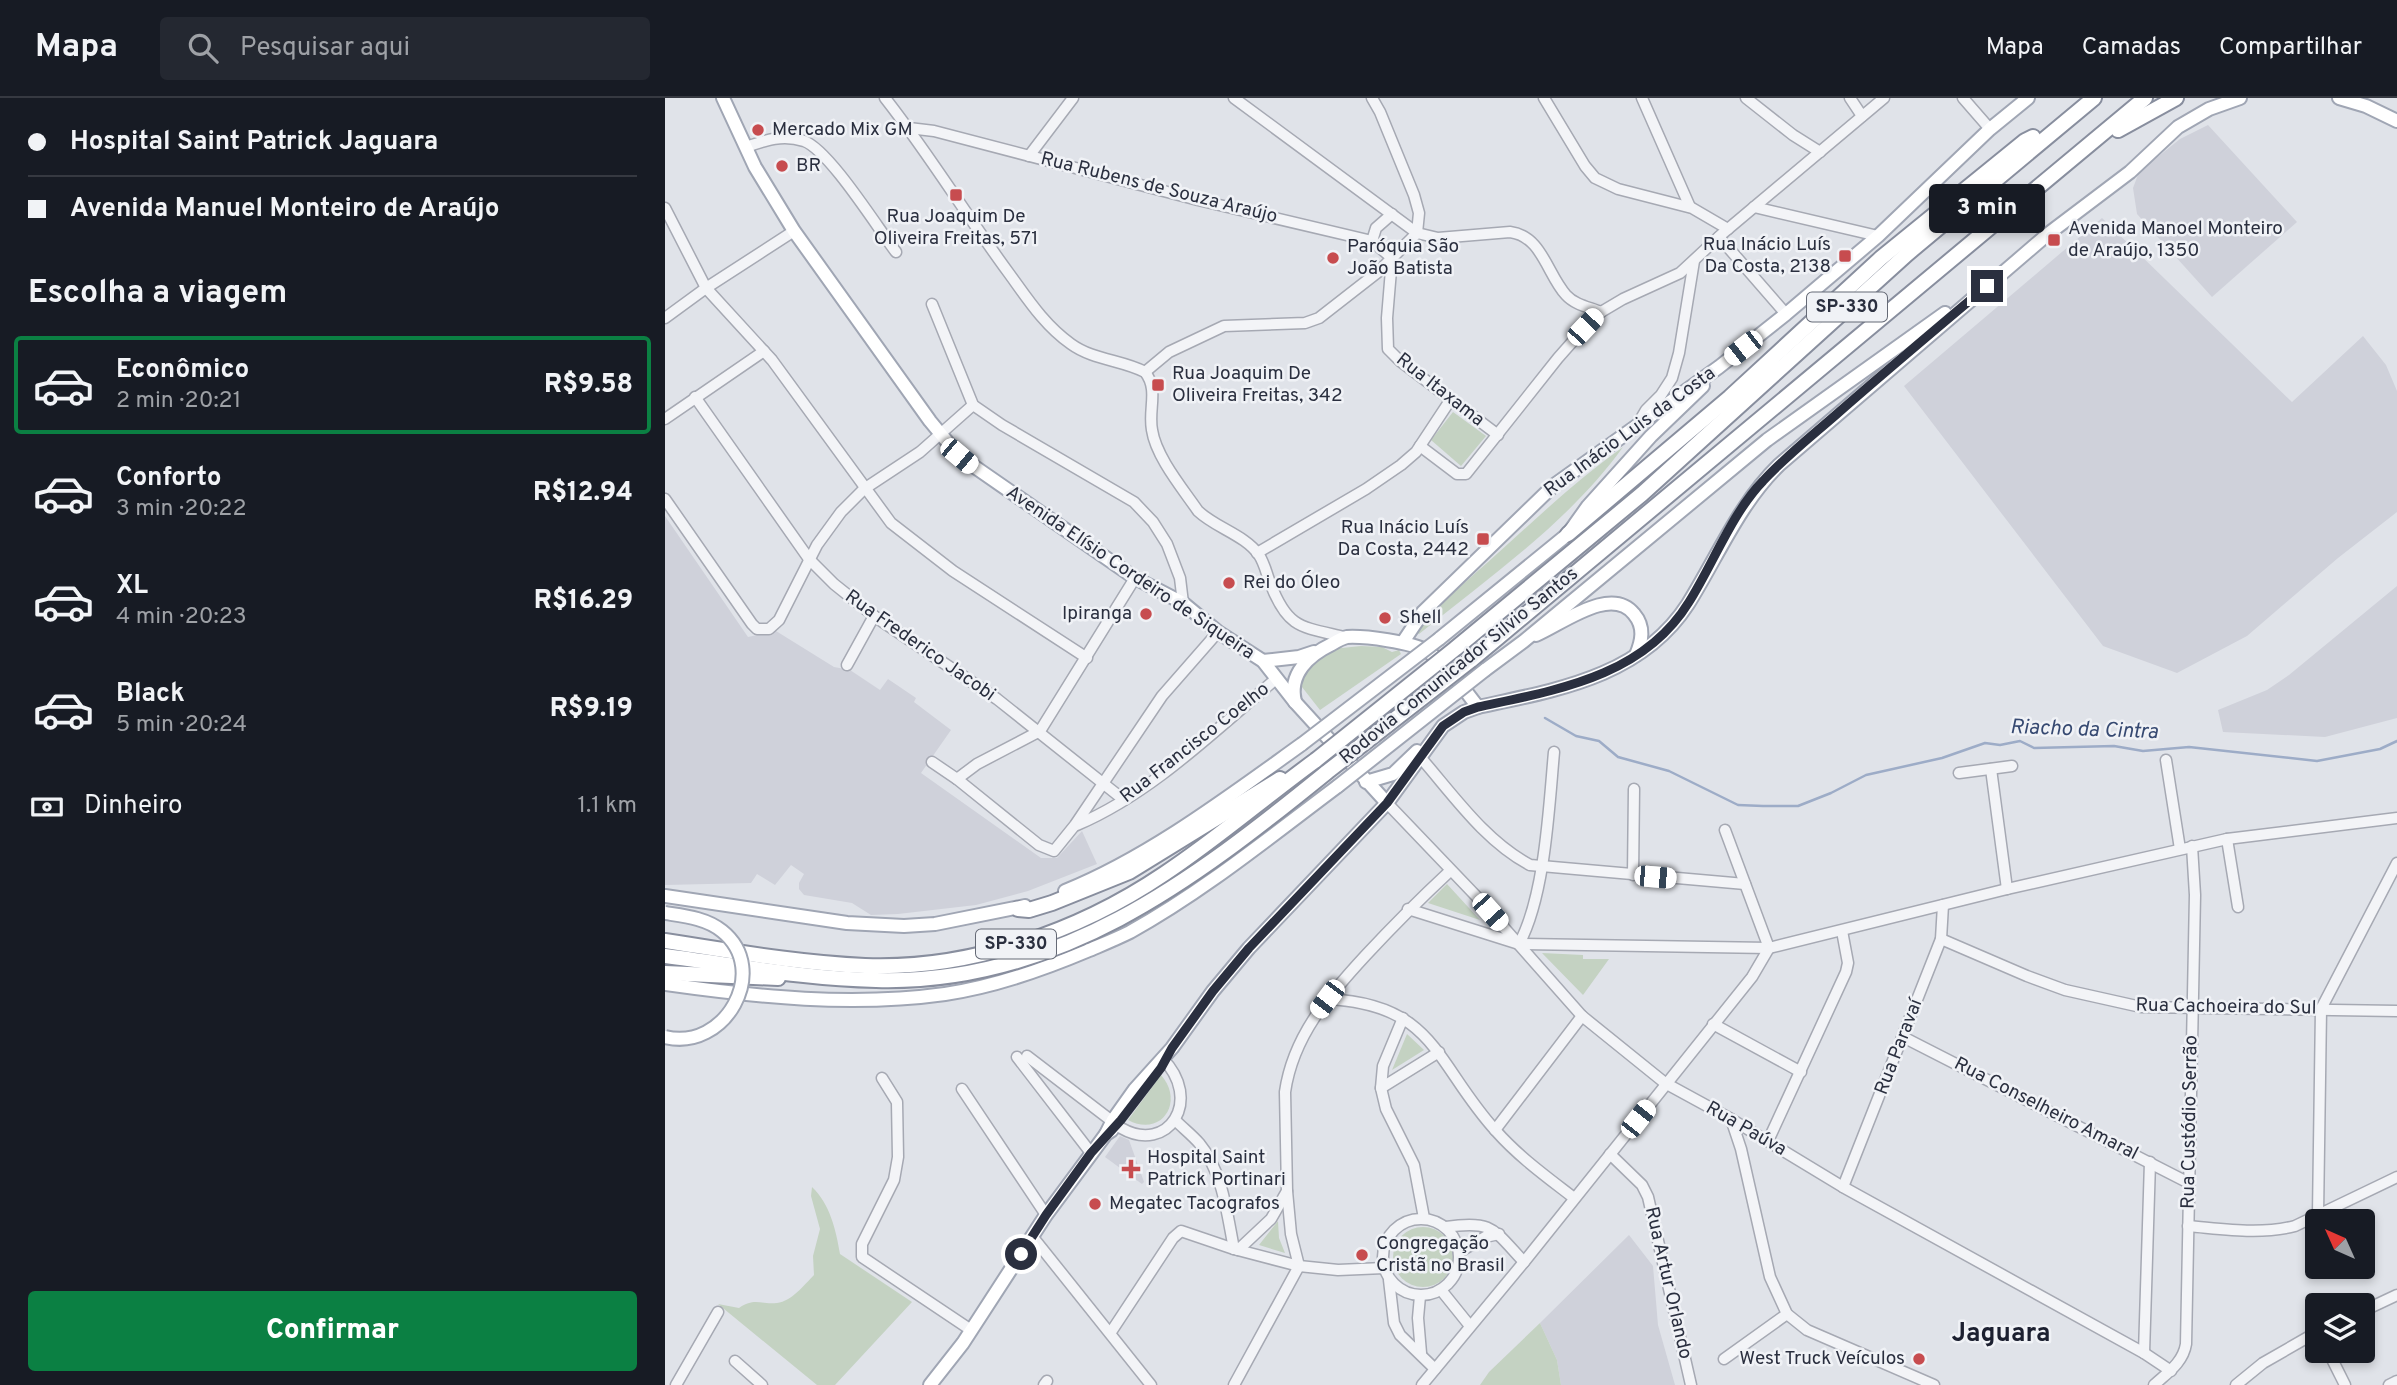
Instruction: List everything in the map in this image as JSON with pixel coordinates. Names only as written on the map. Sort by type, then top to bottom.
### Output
[{"type":"highway","name":"Rodovia Comunicador Silvio Santos","points":[[665,941],[790,960],[867,966],[945,961],[989,953],[1099,912],[1163,875],[1315,761],[1642,494],[1897,263],[2094,98]]},
{"type":"highway","name":"Rodovia Comunicador Silvio Santos","points":[[665,956],[793,975],[877,981],[933,978],[991,969],[1043,954],[1118,922],[1160,896],[1265,821],[1471,660],[2145,98]]},
{"type":"highway","points":[[2065,165],[2126,125],[2176,98]]},
{"type":"highway","points":[[1568,534],[1730,397],[1881,258],[2025,141],[2057,127]]},
{"type":"highway","points":[[1018,909],[1029,911],[1052,904],[1129,872],[1274,782],[1315,761]]},
{"type":"highway","points":[[665,973],[770,979],[793,975]]},
{"type":"main road","name":"Avenida Elísio Cordeiro de Siqueira","points":[[722,98],[755,167],[793,231],[959,456],[1135,578],[1183,603],[1214,629],[1263,661],[1295,702],[1387,803]]},
{"type":"main road","name":"Rua Inácio Luis da Costa","points":[[1403,642],[1423,612],[1553,486],[1719,367],[1786,314],[1878,236],[1990,129],[2028,98]]},
{"type":"main road","points":[[1366,826],[1373,797],[1366,782],[1393,774],[1454,718],[1478,707],[1591,680],[1646,649],[1673,625],[1760,484],[1987,286],[2048,234],[2130,172],[2178,127],[2209,109],[2240,98]]},
{"type":"main road","points":[[2339,98],[2363,102],[2397,121]]},
{"type":"main road","points":[[665,984],[748,995],[852,1000],[904,998],[947,993],[1003,980],[1058,963],[1128,933],[1181,902],[1338,786],[1524,641],[1767,440],[1916,332],[1987,286]]},
{"type":"main road","points":[[665,896],[847,923],[904,926],[936,924],[1018,909],[1069,890],[1136,855],[1205,813],[1302,744],[1439,639],[1568,534],[1588,506],[1651,436],[1719,367]]},
{"type":"main road","points":[[1524,641],[1597,604],[1613,603],[1628,608],[1639,621],[1642,639],[1636,656]]},
{"type":"main road","points":[[1295,702],[1294,684],[1300,669],[1316,652],[1345,637],[1403,642],[1425,650],[1456,679],[1478,707]]},
{"type":"main road","name":"Avenida Elísio Cordeiro de Siqueira","points":[[1263,661],[1316,652]]},
{"type":"main road","points":[[930,1385],[971,1330],[1046,1215],[1213,991],[1249,948],[1387,803],[1438,733]]},
{"type":"main road","points":[[665,913],[711,923],[723,932],[732,942],[740,960],[742,979],[735,1005],[726,1018],[711,1030],[684,1039],[665,1037]]},
{"type":"street","points":[[885,98],[917,139],[993,253],[1055,332],[1082,351],[1145,372],[1153,388],[1152,431],[1157,447],[1180,486],[1206,519],[1257,553],[1287,617],[1302,626],[1345,637]]},
{"type":"street","points":[[1029,156],[1073,98]]},
{"type":"street","points":[[1234,98],[1417,233],[1438,238],[1521,233],[1543,257],[1566,295],[1579,304],[1601,312]]},
{"type":"street","points":[[1145,372],[1169,352],[1224,326],[1305,323],[1314,320],[1343,301],[1417,233],[1419,213],[1414,195],[1372,98]]},
{"type":"street","points":[[1544,98],[1595,178],[1618,189],[1690,207],[1724,233],[1786,314]]},
{"type":"street","points":[[1642,98],[1690,207]]},
{"type":"street","points":[[1746,98],[1793,135],[1820,152]]},
{"type":"street","points":[[1850,98],[1862,116]]},
{"type":"street","points":[[1420,446],[1457,474],[1462,475],[1469,471],[1558,358],[1601,312],[1675,276],[1884,98]]},
{"type":"street","points":[[1963,98],[1990,129]]},
{"type":"street","name":"Rua Rubens de Souza Araújo","points":[[909,128],[934,131],[947,137],[1372,241]]},
{"type":"street","points":[[746,147],[778,137],[805,141],[815,146],[896,252]]},
{"type":"street","name":"Rua Rubens de Souza Araújo","points":[[917,139],[947,137]]},
{"type":"street","points":[[1754,207],[1878,236]]},
{"type":"street","points":[[666,212],[706,288],[764,351],[891,523],[917,545],[1087,658]]},
{"type":"street","points":[[1392,214],[1377,228],[1372,241],[1392,258]]},
{"type":"street","points":[[1852,229],[1862,240],[1864,248]]},
{"type":"street","points":[[665,318],[793,231]]},
{"type":"street","name":"Rua Itaxama","points":[[1392,258],[1387,346],[1400,360],[1498,435]]},
{"type":"street","points":[[1639,422],[1672,378],[1679,354],[1694,261]]},
{"type":"street","points":[[932,304],[973,405],[1002,425],[1135,502],[1153,522],[1167,544],[1180,578],[1183,603]]},
{"type":"street","points":[[665,419],[764,351]]},
{"type":"street","points":[[1672,378],[1679,396]]},
{"type":"street","name":"Rua Frederico Jacobi","points":[[695,397],[809,559],[840,589],[874,617],[997,699],[1124,800]]},
{"type":"street","points":[[1257,553],[1377,482],[1409,459],[1451,400]]},
{"type":"street","points":[[665,499],[752,624],[763,630],[775,626],[779,620],[809,559],[830,525],[864,489],[920,452],[973,405]]},
{"type":"street","points":[[957,779],[977,764],[1040,732],[1135,578]]},
{"type":"street","points":[[847,665],[874,617]]},
{"type":"street","points":[[932,762],[1039,845],[1053,852],[1075,825],[1162,696],[1199,652],[1214,629]]},
{"type":"street","name":"Rua Francisco Coelho","points":[[1075,825],[1098,816],[1124,800],[1182,757],[1276,679]]},
{"type":"street","points":[[1519,944],[1527,931],[1542,868],[1554,752]]},
{"type":"street","points":[[1421,758],[1501,846],[1530,865],[1745,884]]},
{"type":"street","points":[[2166,760],[2180,849]]},
{"type":"street","points":[[1959,773],[2012,766]]},
{"type":"street","points":[[1991,769],[2007,889]]},
{"type":"street","points":[[1633,875],[1634,789]]},
{"type":"street","name":"Rua Paúva","points":[[1387,803],[1519,944],[1582,1016],[1665,1083],[1731,1118],[1843,1187],[2144,1353],[2171,1371]]},
{"type":"street","points":[[1408,909],[1519,944],[1769,948],[2192,846],[2227,839],[2397,818]]},
{"type":"street","points":[[1725,830],[1769,948]]},
{"type":"street","points":[[2227,839],[2238,907]]},
{"type":"street","name":"Rua Custódio Serrão","points":[[2154,1385],[2171,1371],[2185,1348],[2195,895],[2192,846]]},
{"type":"street","points":[[2318,1209],[2321,1009],[2397,863]]},
{"type":"street","points":[[1234,1385],[1299,1266],[1291,1234],[1287,1191],[1285,1093],[1287,1077],[1300,1043],[1327,999],[1408,909],[1450,871]]},
{"type":"street","name":"Rua Paravaí","points":[[1843,1187],[1941,939],[1943,905]]},
{"type":"street","points":[[1768,1141],[1846,971],[1848,963],[1842,931]]},
{"type":"street","name":"Rua Cachoeira do Sul","points":[[1941,939],[2066,990],[2141,1007],[2397,1011]]},
{"type":"street","points":[[1422,1385],[1752,977],[1769,948]]},
{"type":"street","points":[[1327,999],[1368,1004],[1403,1018],[1439,1052],[1495,1130],[1574,1198]]},
{"type":"street","points":[[1495,1130],[1582,1016]]},
{"type":"street","points":[[1403,1018],[1383,1066],[1381,1088],[1386,1110],[1414,1165],[1425,1218]]},
{"type":"street","points":[[1713,1024],[1801,1072]]},
{"type":"street","name":"Rua Conselheiro Amaral","points":[[1903,1037],[2189,1182]]},
{"type":"street","points":[[1381,1088],[1439,1052]]},
{"type":"street","points":[[1091,1153],[1022,1056],[1128,1132],[1149,1135],[1175,1120],[1181,1103],[1179,1081],[1166,1056]]},
{"type":"street","points":[[882,1077],[897,1102],[898,1157],[894,1180],[862,1244],[862,1257],[971,1330]]},
{"type":"street","points":[[962,1089],[1046,1215]]},
{"type":"street","points":[[1731,1118],[1741,1149],[1770,1277],[1787,1314],[1807,1330],[1934,1385]]},
{"type":"street","points":[[1175,1120],[1200,1144],[1214,1169],[1236,1250]]},
{"type":"street","name":"Rua Artur Orlando","points":[[1610,1154],[1642,1185],[1648,1197],[1691,1385]]},
{"type":"street","points":[[2144,1353],[2150,1162]]},
{"type":"street","points":[[2330,1209],[2397,1177]]},
{"type":"street","points":[[1236,1250],[1271,1219],[1287,1191]]},
{"type":"street","points":[[1389,1279],[1408,1294],[1420,1296],[1441,1290],[1456,1274],[1459,1252],[1455,1238],[1446,1227],[1425,1218],[1412,1220],[1401,1224],[1391,1233],[1383,1256],[1389,1279],[1394,1323],[1401,1335],[1435,1369]]},
{"type":"street","points":[[2188,1226],[2270,1230],[2295,1226],[2305,1221]]},
{"type":"street","points":[[1446,1227],[1479,1223],[1493,1229],[1524,1262]]},
{"type":"street","points":[[1111,1332],[1178,1232],[1299,1266],[1338,1270],[1384,1268]]},
{"type":"street","points":[[1459,1252],[1485,1237],[1499,1234]]},
{"type":"street","points":[[1032,1237],[1111,1332],[1150,1385],[1160,1385]]},
{"type":"street","points":[[1441,1290],[1470,1326]]},
{"type":"street","points":[[2375,1305],[2397,1295]]},
{"type":"street","points":[[1420,1296],[1418,1318],[1421,1353]]},
{"type":"street","points":[[675,1385],[718,1312]]},
{"type":"street","points":[[1724,1359],[1787,1314]]},
{"type":"street","points":[[2236,1385],[2263,1363],[2305,1339]]},
{"type":"street","points":[[736,1361],[762,1385]]},
{"type":"street","points":[[2333,1363],[2345,1385]]},
{"type":"street","points":[[2389,1385],[2397,1381]]},
{"type":"shaded area","points":[[2208,125],[2297,222],[2212,297],[2137,214],[2133,188],[2139,172],[2180,139]]},
{"type":"shaded area","points":[[2102,218],[2292,402],[2363,336],[2386,365],[2397,391],[2397,512],[2338,558],[2247,636],[2177,673],[2103,646],[1904,386]]},
{"type":"shaded area","points":[[665,516],[748,637],[776,631],[834,667],[850,670],[880,690],[888,679],[916,698],[914,702],[951,730],[921,773],[1041,858],[1057,858],[1082,831],[1097,864],[1028,891],[976,905],[898,914],[871,915],[852,903],[804,895],[799,889],[799,883],[804,874],[791,865],[775,885],[757,874],[751,883],[665,885]]},
{"type":"shaded area","points":[[2397,586],[2397,718],[2325,737],[2223,732],[2218,710],[2267,690],[2289,675]]},
{"type":"shaded area","name":"Hospital Saint Patrick Portinari","points":[[1120,1136],[1129,1140],[1144,1182],[1142,1184],[1105,1157]]},
{"type":"shaded area","points":[[1629,1235],[1653,1266],[1658,1325],[1675,1385],[1561,1385],[1557,1360],[1540,1323]]},
{"type":"green space","points":[[1453,412],[1486,436],[1461,466],[1431,440]]},
{"type":"green space","points":[[1623,447],[1578,500],[1528,547],[1419,634],[1414,630],[1559,498]]},
{"type":"green space","points":[[1382,647],[1392,652],[1399,650],[1401,654],[1320,710],[1302,687],[1301,681],[1308,667],[1332,649]]},
{"type":"green space","points":[[1447,884],[1480,920],[1428,903]]},
{"type":"green space","points":[[1542,953],[1583,955],[1583,959],[1609,959],[1583,995]]},
{"type":"green space","points":[[1407,1034],[1424,1050],[1392,1070]]},
{"type":"green space","points":[[1161,1075],[1171,1096],[1166,1114],[1159,1121],[1150,1124],[1128,1120]]},
{"type":"green space","points":[[812,1187],[828,1209],[840,1254],[912,1302],[835,1385],[817,1385],[718,1304],[739,1308],[754,1302],[782,1302],[814,1275],[813,1256],[820,1229],[811,1196]]},
{"type":"green space","points":[[1278,1221],[1279,1238],[1285,1253],[1259,1245]]},
{"type":"green space","points":[[1423,1227],[1440,1232],[1448,1240],[1453,1257],[1448,1274],[1440,1282],[1423,1287],[1406,1282],[1398,1274],[1393,1257],[1398,1240],[1406,1232]]},
{"type":"green space","points":[[1540,1323],[1557,1360],[1561,1385],[1480,1385],[1489,1372]]},
{"type":"waterway","name":"Riacho da Cintra","points":[[1545,718],[1576,736],[1599,741],[1618,757],[1669,771],[1738,805],[1763,806],[1798,806],[1866,775],[1942,758],[1985,743],[2000,745],[2020,741],[2034,748],[2114,746],[2143,751],[2189,747],[2317,761],[2380,749],[2397,741]]},
{"type":"place","name":"Mercado Mix GM","points":[[758,130]]},
{"type":"place","name":"BR","points":[[782,166]]},
{"type":"place","name":"Rua Joaquim De Oliveira Freitas, 571","points":[[956,195]]},
{"type":"place","name":"Avenida Manoel Monteiro de Araújo, 1350","points":[[2054,240]]},
{"type":"place","name":"Rua Inácio Luís Da Costa, 2138","points":[[1845,256]]},
{"type":"place","name":"Paróquia São João Batista","points":[[1333,258]]},
{"type":"place","name":"Rua Joaquim De Oliveira Freitas, 342","points":[[1158,385]]},
{"type":"place","name":"Rua Inácio Luís Da Costa, 2442","points":[[1483,539]]},
{"type":"place","name":"Rei do Óleo","points":[[1229,583]]},
{"type":"place","name":"Ipiranga","points":[[1146,614]]},
{"type":"place","name":"Shell","points":[[1385,618]]},
{"type":"place","name":"Hospital Saint Patrick Portinari","points":[[1131,1169]]},
{"type":"place","name":"Megatec Tacografos","points":[[1095,1204]]},
{"type":"place","name":"Congregação Cristã no Brasil","points":[[1362,1255]]},
{"type":"place","name":"West Truck Veículos","points":[[1919,1359]]},
{"type":"district","name":"Jaguara","points":[[2001,1334]]},
{"type":"route","points":[[1021,1254],[1091,1153],[1121,1120],[1161,1068],[1213,991],[1249,948],[1387,803],[1443,726],[1464,712],[1478,707],[1591,680],[1646,649],[1673,625],[1688,604],[1749,498],[1760,484],[1987,286]]}]
